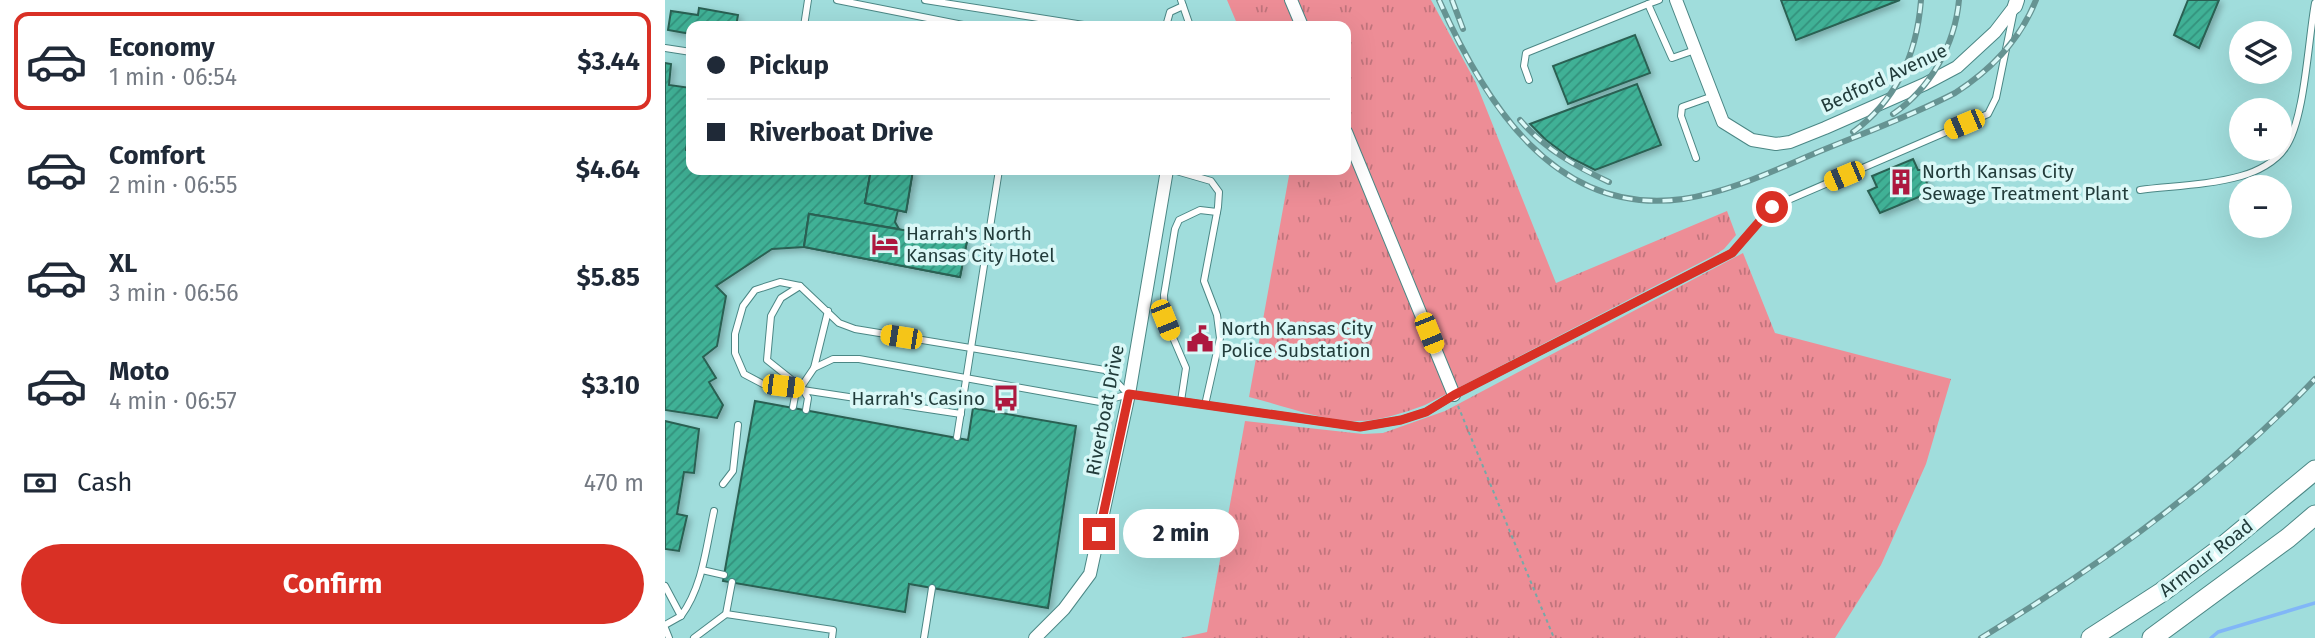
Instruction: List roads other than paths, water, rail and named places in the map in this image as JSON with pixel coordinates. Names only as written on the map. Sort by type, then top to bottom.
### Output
[{"type":"highway","name":"Armour Road","points":[[2091,638],[2162,592],[2216,552],[2315,470]]},
{"type":"highway","name":"Armour Road","points":[[2152,638],[2315,515]]},
{"type":"street","points":[[1291,0],[1300,21]]},
{"type":"street","points":[[1680,1],[1713,96]]},
{"type":"street","name":"Bedford Avenue","points":[[1713,96],[1723,122],[1737,132],[1762,142],[1790,142],[1925,84],[1957,67],[1995,32],[2016,3]]},
{"type":"street","points":[[1351,144],[1454,395]]},
{"type":"street","name":"Riverboat Drive","points":[[1035,638],[1064,609],[1090,574],[1129,394],[1166,175]]},
{"type":"lane","points":[[805,21],[808,0]]},
{"type":"lane","points":[[837,0],[943,21]]},
{"type":"lane","points":[[925,0],[1058,21]]},
{"type":"lane","points":[[1529,80],[1524,66],[1526,53],[1659,0]]},
{"type":"lane","points":[[1167,21],[1170,12],[1182,3],[1188,21]]},
{"type":"lane","points":[[814,368],[833,359],[859,359],[1100,402],[1129,394],[1360,427],[1401,420],[1426,412],[1454,395],[1732,253],[1772,207],[1988,114],[1996,98],[2016,3]]},
{"type":"lane","points":[[2140,190],[2243,176],[2260,168],[2284,150],[2294,133],[2315,3]]},
{"type":"lane","points":[[1648,4],[1672,58],[1695,50]]},
{"type":"lane","points":[[665,48],[686,51]]},
{"type":"lane","points":[[1696,158],[1681,116],[1682,107],[1713,96]]},
{"type":"lane","points":[[957,438],[998,175]]},
{"type":"lane","points":[[1190,175],[1211,181],[1219,192],[1204,281],[1217,315],[1220,338],[1205,405]]},
{"type":"lane","points":[[1181,401],[1186,368],[1165,320],[1164,295],[1175,229],[1179,220],[1200,210],[1217,212]]},
{"type":"lane","points":[[961,414],[763,384],[744,374],[735,353],[735,334],[743,306],[755,290],[780,282],[800,286],[839,323],[855,329],[1105,370],[1129,394]]},
{"type":"lane","points":[[800,286],[781,298],[771,316],[768,360],[802,388],[808,398],[806,410]]},
{"type":"lane","points":[[793,407],[795,396],[814,368],[828,311]]},
{"type":"lane","points":[[723,484],[733,471],[738,425]]},
{"type":"lane","points":[[669,638],[665,627],[681,616],[692,601],[702,570],[714,511]]},
{"type":"lane","points":[[702,570],[724,575]]},
{"type":"lane","points":[[694,638],[726,614],[732,582]]},
{"type":"lane","points":[[665,586],[681,616]]},
{"type":"lane","points":[[924,638],[932,588]]},
{"type":"lane","points":[[726,614],[833,630],[832,638]]},
{"type":"waterway","points":[[2211,638],[2218,632],[2315,603]]},
{"type":"railway","points":[[1439,0],[1478,76],[1502,112],[1529,144],[1561,171],[1597,190],[1637,200],[1683,199],[1735,186],[1955,93],[2003,53],[2022,28],[2036,0]]},
{"type":"railway","points":[[1452,0],[1463,29]]},
{"type":"railway","points":[[1853,132],[1882,105],[1902,74],[1915,38],[1921,0]]},
{"type":"railway","points":[[1893,114],[1918,92],[1938,64],[1952,33],[1959,0]]},
{"type":"railway","points":[[1520,120],[1561,156],[1609,182]]},
{"type":"railway","points":[[1981,638],[2070,581],[2157,519],[2239,452],[2315,379]]},
{"type":"place","name":"North Kansas City Sewage Treatment Plant","points":[[1901,182]]},
{"type":"place","name":"Harrah's North Kansas City Hotel","points":[[885,244]]},
{"type":"place","name":"North Kansas City Police Substation","points":[[1200,339]]},
{"type":"place","name":"Harrah's Casino","points":[[1006,398]]}]
